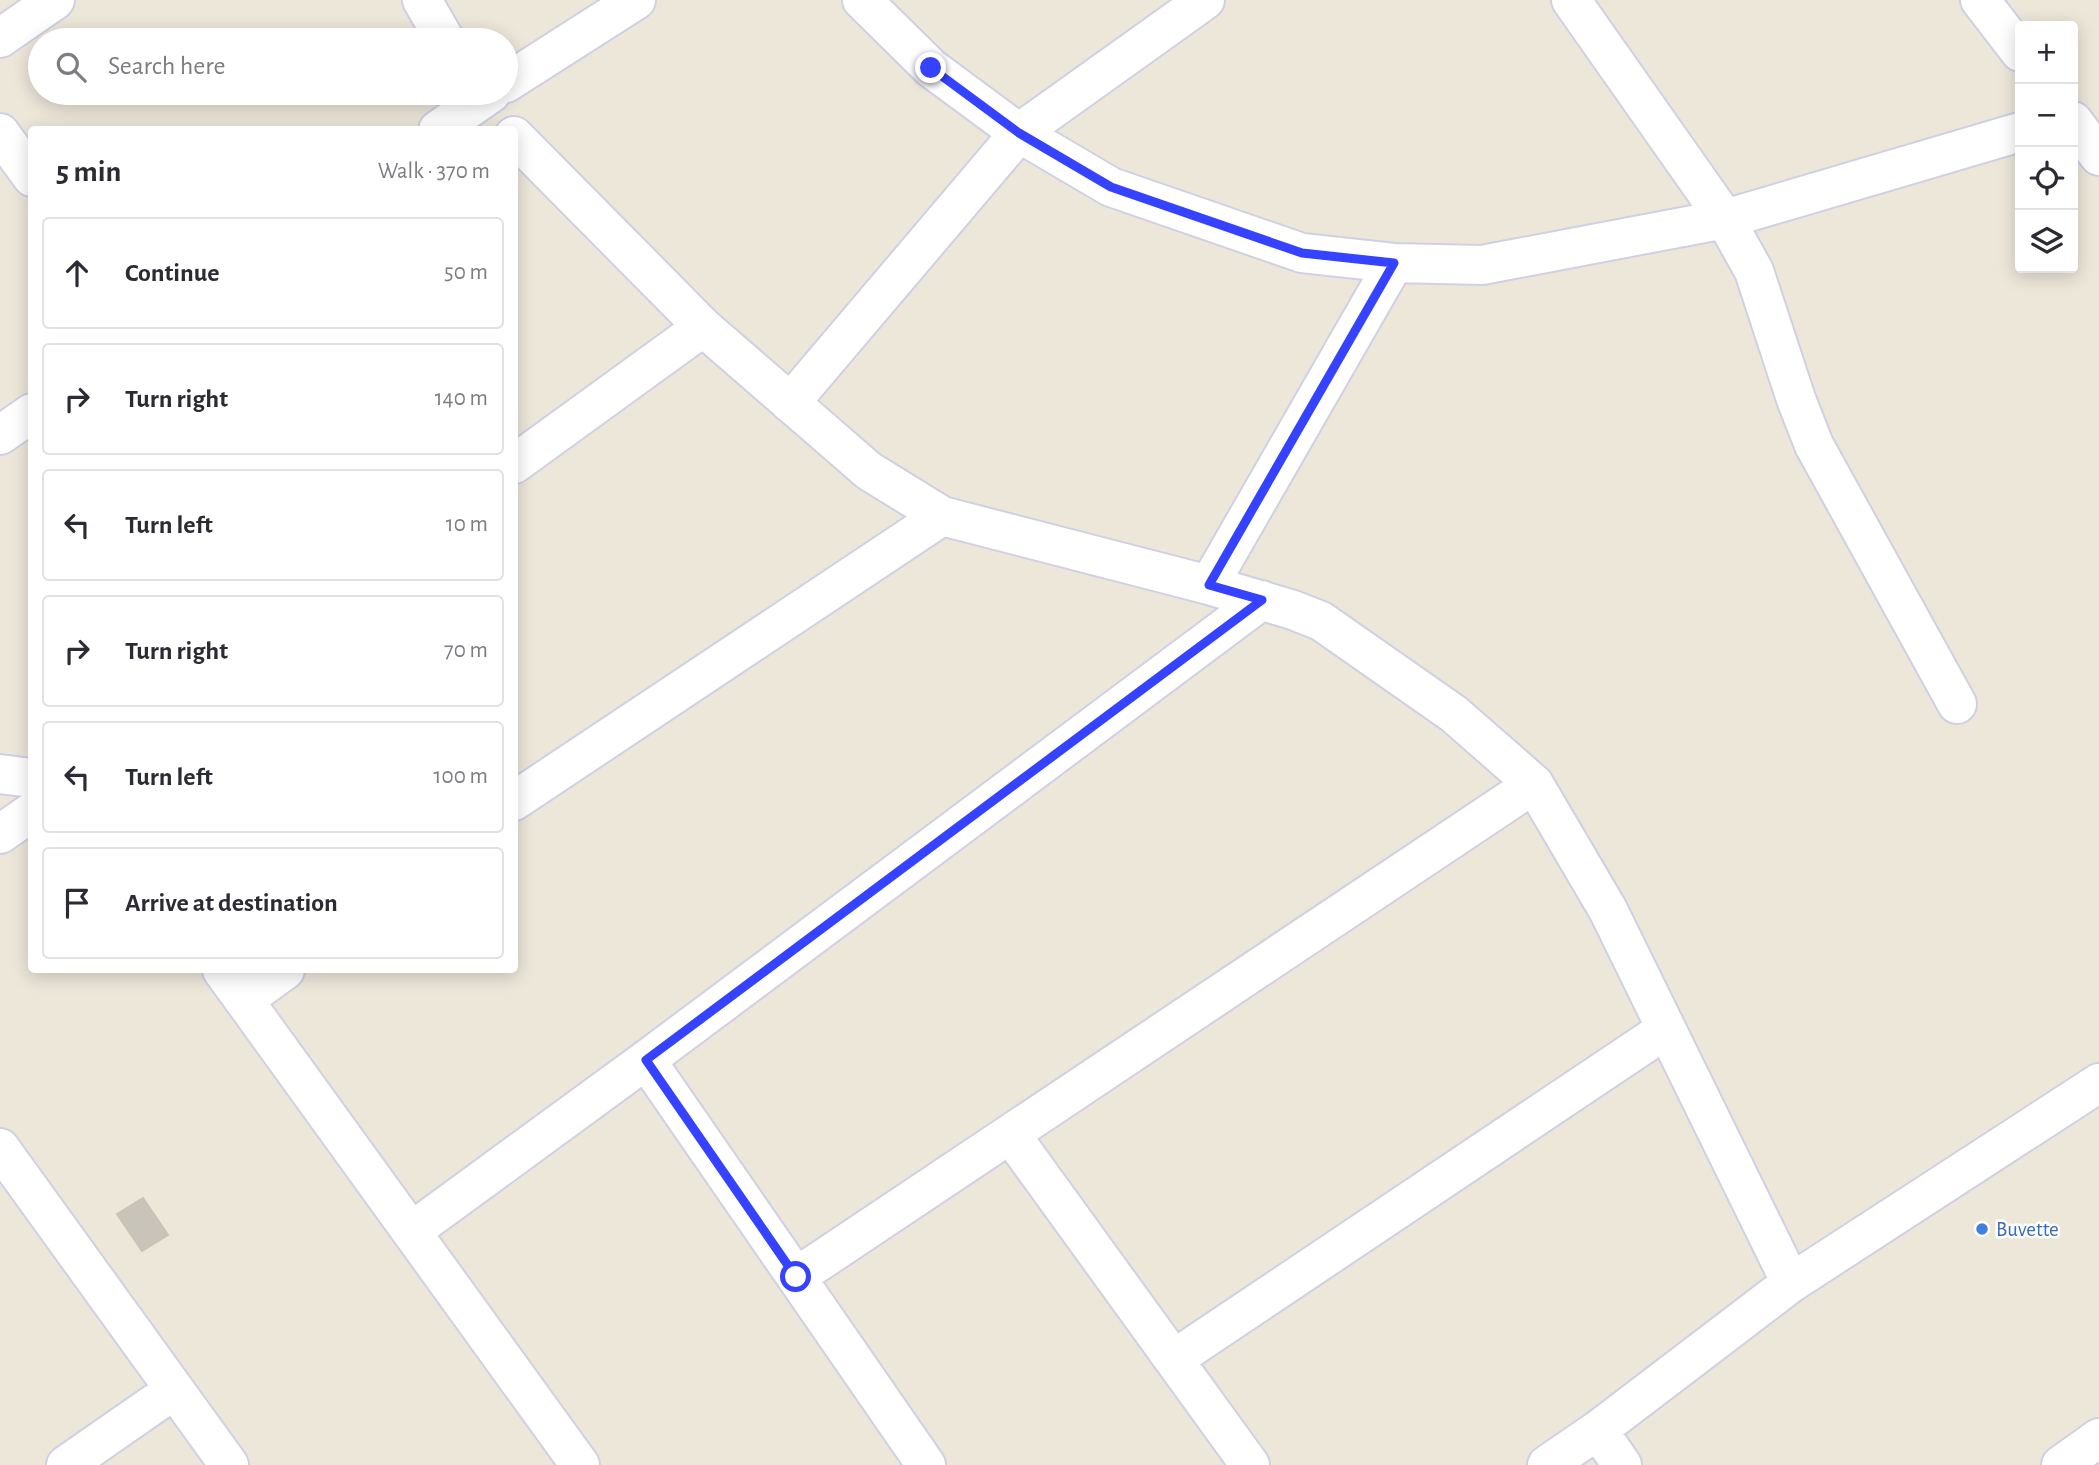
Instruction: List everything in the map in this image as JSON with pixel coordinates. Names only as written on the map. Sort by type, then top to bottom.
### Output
[{"type":"street","points":[[0,38],[55,0]]},
{"type":"street","points":[[422,0],[438,28]]},
{"type":"street","points":[[518,73],[636,0]]},
{"type":"street","points":[[862,0],[931,68],[1019,133],[1111,187],[1302,253],[1394,263],[1482,265],[1725,219],[2015,133]]},
{"type":"street","points":[[790,403],[1019,133],[1205,0]]},
{"type":"street","points":[[1571,0],[1725,219],[1754,271],[1796,399],[1814,444],[1957,704]]},
{"type":"street","points":[[1980,0],[2015,46]]},
{"type":"street","points":[[443,126],[471,105]]},
{"type":"street","points":[[495,105],[506,126]]},
{"type":"street","points":[[2078,128],[2099,156]]},
{"type":"street","points":[[0,133],[28,172]]},
{"type":"street","points":[[518,140],[703,327],[869,471],[942,516],[1209,585],[1321,621],[1454,714],[1534,784],[1608,910],[1791,1283]]},
{"type":"street","points":[[1209,585],[1394,263]]},
{"type":"street","points":[[518,461],[703,327]]},
{"type":"street","points":[[0,435],[28,416]]},
{"type":"street","points":[[518,798],[942,516]]},
{"type":"street","points":[[412,1231],[646,1060],[1262,600]]},
{"type":"street","points":[[0,774],[28,778]]},
{"type":"street","points":[[796,1277],[1534,784]]},
{"type":"street","points":[[0,834],[28,815]]},
{"type":"street","points":[[224,973],[580,1465]]},
{"type":"street","points":[[245,999],[281,973]]},
{"type":"street","points":[[1174,1359],[1665,1030]]},
{"type":"street","points":[[646,1060],[926,1465]]},
{"type":"street","points":[[1547,1465],[1598,1430],[1791,1283],[2099,1083]]},
{"type":"street","points":[[1011,1135],[1250,1465]]},
{"type":"street","points":[[0,1148],[229,1465]]},
{"type":"street","points":[[66,1465],[174,1390]]},
{"type":"street","points":[[1598,1430],[1622,1465]]},
{"type":"street","points":[[2062,1465],[2099,1438]]},
{"type":"building","points":[[143,1198],[168,1235],[142,1251],[117,1214]]},
{"type":"place","name":"Buvette","points":[[1982,1229]]},
{"type":"route","points":[[796,1277],[646,1060],[1262,600],[1209,585],[1394,263],[1302,253],[1111,187],[1019,133],[931,68]]}]
